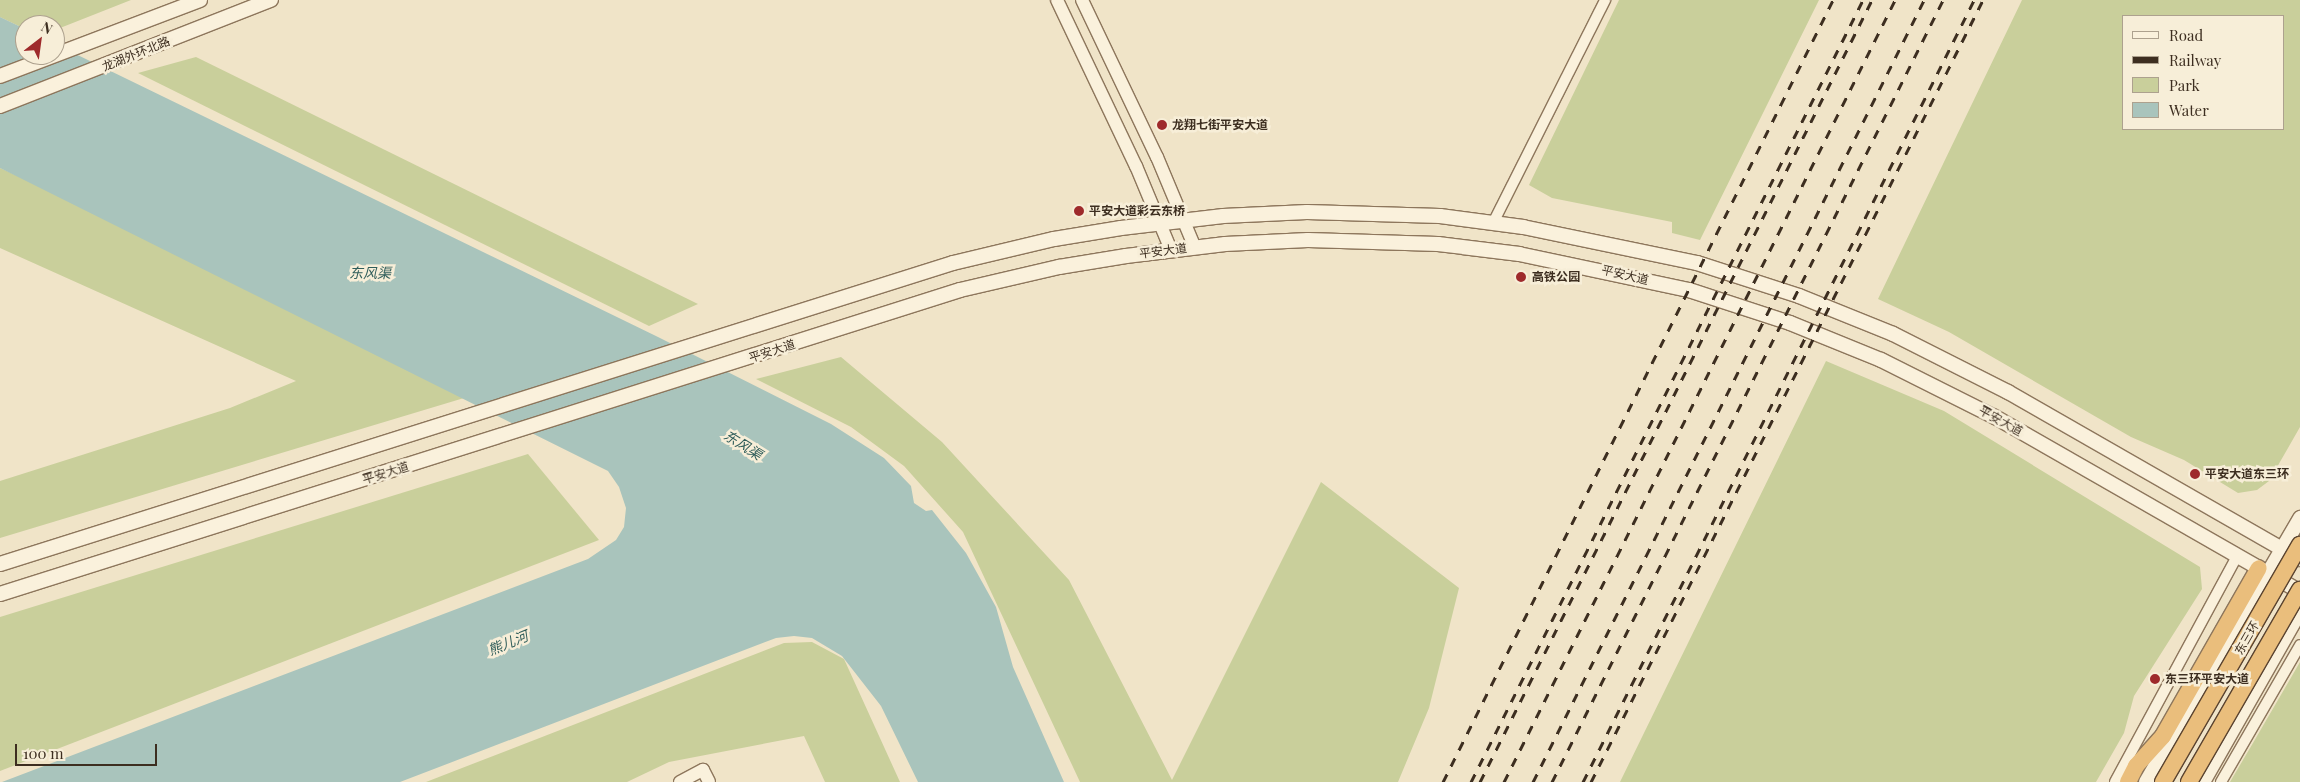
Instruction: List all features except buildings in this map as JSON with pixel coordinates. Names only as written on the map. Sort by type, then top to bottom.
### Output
[{"type":"highway","name":"东三环","points":[[2163,782],[2300,545]]},
{"type":"highway","points":[[2128,782],[2136,766],[2163,736],[2264,571]]},
{"type":"highway","name":"东三环","points":[[2189,782],[2300,591]]},
{"type":"main road","points":[[0,76],[200,0]]},
{"type":"main road","name":"龙湖外环北路","points":[[0,106],[128,58],[271,0]]},
{"type":"main road","points":[[0,564],[996,252],[1160,223],[1276,213],[1371,213],[1493,223],[1605,242],[1697,264],[1838,311],[1893,334],[2008,392],[2300,559]]},
{"type":"main road","name":"平安大道","points":[[0,594],[504,436],[903,307],[1003,279],[1059,266],[1171,250],[1308,240],[1438,244],[1536,258],[1689,290],[1827,337],[1935,385],[2300,591]]},
{"type":"main road","points":[[2146,782],[2264,571],[2282,549],[2300,518]]},
{"type":"main road","points":[[2203,782],[2300,611]]},
{"type":"street","points":[[1057,0],[1171,250]]},
{"type":"street","points":[[1082,0],[1194,248]]},
{"type":"street","points":[[1493,223],[1605,0]]},
{"type":"street","points":[[2115,782],[2237,556]]},
{"type":"street","points":[[2221,782],[2300,645]]},
{"type":"street","points":[[684,781],[703,770],[709,782]]},
{"type":"green space","points":[[0,0],[131,0],[65,26],[65,15],[15,15],[15,24],[0,17]]},
{"type":"green space","points":[[1619,0],[1819,0],[1700,240],[1672,233],[1672,222],[1552,198],[1529,185]]},
{"type":"green space","points":[[2022,0],[2300,0],[2300,427],[2269,481],[2257,490],[2238,493],[2184,460],[2131,437],[1949,332],[1878,299]]},
{"type":"green space","points":[[196,57],[698,304],[649,326],[138,73]]},
{"type":"green space","points":[[0,168],[464,398],[0,538],[0,481],[230,408],[296,381],[0,248]]},
{"type":"green space","points":[[841,357],[942,442],[1069,580],[1172,780],[1321,482],[1459,588],[1429,708],[1398,782],[1080,782],[963,532],[904,466],[851,427],[756,379]]},
{"type":"green space","points":[[1826,361],[1944,411],[2200,567],[2202,589],[2134,696],[2124,733],[2096,782],[1620,782]]},
{"type":"green space","points":[[528,454],[599,540],[0,771],[0,617]]},
{"type":"green space","points":[[812,642],[844,659],[900,782],[825,782],[804,736],[669,762],[627,782],[426,782],[784,643]]},
{"type":"green space","points":[[2300,662],[2300,782],[2230,782],[2253,743]]},
{"type":"water","points":[[0,17],[15,24],[15,65],[65,65],[65,49],[658,337],[831,424],[884,458],[911,486],[914,503],[926,511],[932,510],[966,553],[996,607],[1013,667],[1064,782],[918,782],[881,706],[842,656],[812,638],[794,636],[776,638],[400,782],[2,782],[588,559],[616,540],[624,527],[626,508],[619,487],[608,471],[0,168]]},
{"type":"railway","points":[[1443,782],[1833,0]]},
{"type":"railway","points":[[1471,782],[1863,0]]},
{"type":"railway","points":[[1480,782],[1872,0]]},
{"type":"railway","points":[[1504,782],[1895,0]]},
{"type":"railway","points":[[1533,782],[1924,0]]},
{"type":"railway","points":[[1552,782],[1943,0]]},
{"type":"railway","points":[[1583,782],[1974,0]]},
{"type":"railway","points":[[1591,782],[1983,0]]},
{"type":"place","name":"龙翔七街平安大道","points":[[1162,125]]},
{"type":"place","name":"平安大道彩云东桥","points":[[1079,211]]},
{"type":"place","name":"高铁公园","points":[[1521,277]]},
{"type":"place","name":"平安大道东三环","points":[[2195,474]]},
{"type":"place","name":"东三环平安大道","points":[[2155,679]]},
{"type":"water label","name":"东风渠","points":[[370,273]]},
{"type":"water label","name":"东风渠","points":[[743,445]]},
{"type":"water label","name":"熊儿河","points":[[508,643]]}]
